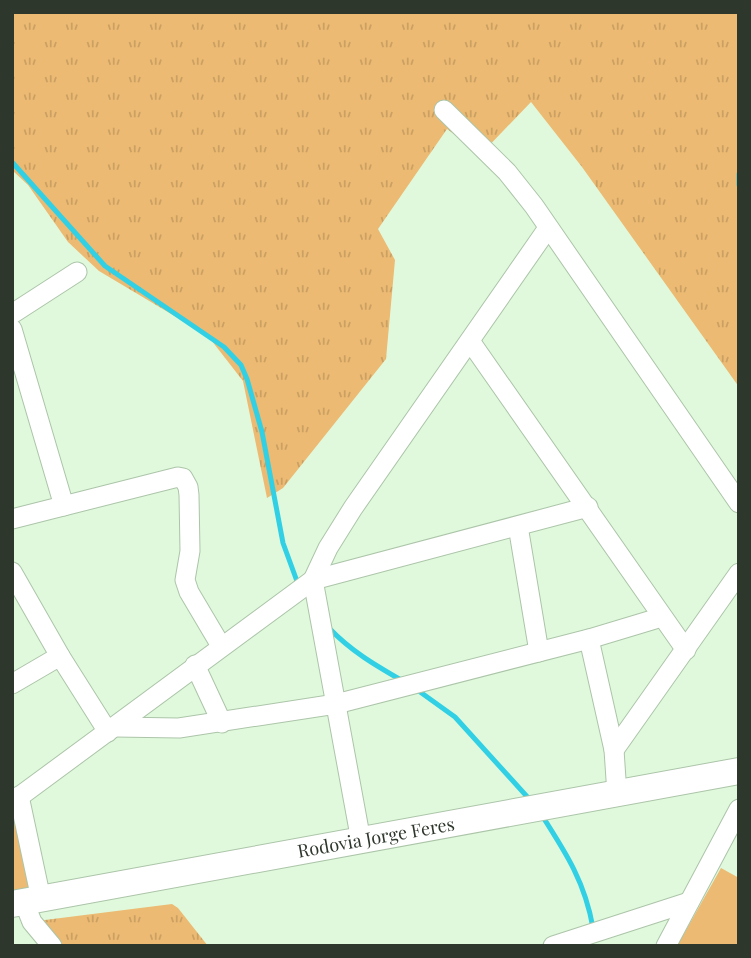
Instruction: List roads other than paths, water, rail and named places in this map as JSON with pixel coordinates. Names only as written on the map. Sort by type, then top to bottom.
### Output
[{"type":"main road","name":"Rodovia Jorge Feres","points":[[26,901],[738,773]]},
{"type":"street","points":[[443,110],[507,173],[739,503]]},
{"type":"street","points":[[361,841],[313,580],[328,548],[353,508],[548,228]]},
{"type":"street","points":[[12,314],[77,272]]},
{"type":"street","points":[[12,329],[64,506]]},
{"type":"street","points":[[470,341],[686,650]]},
{"type":"street","points":[[12,519],[178,477],[183,478],[189,495],[191,551],[186,574],[187,587],[221,646]]},
{"type":"street","points":[[52,946],[32,922],[26,901],[16,799],[313,580],[588,507]]},
{"type":"street","points":[[518,526],[539,652]]},
{"type":"street","points":[[12,572],[60,656],[112,730]]},
{"type":"street","points":[[614,750],[739,573]]},
{"type":"street","points":[[112,730],[158,730],[222,723],[336,704],[589,639],[662,617]]},
{"type":"street","points":[[589,639],[614,750],[617,794]]},
{"type":"street","points":[[12,684],[60,656]]},
{"type":"street","points":[[195,665],[222,723]]},
{"type":"street","points":[[666,946],[739,809]]},
{"type":"street","points":[[553,946],[689,902]]},
{"type":"waterway","points":[[12,162],[105,266],[224,347],[241,365],[262,432],[283,543],[298,584]]},
{"type":"waterway","points":[[739,174],[739,185]]},
{"type":"waterway","points":[[330,629],[355,651],[401,680]]},
{"type":"waterway","points":[[416,689],[455,717],[531,801]]},
{"type":"waterway","points":[[541,814],[580,882],[593,928]]}]
